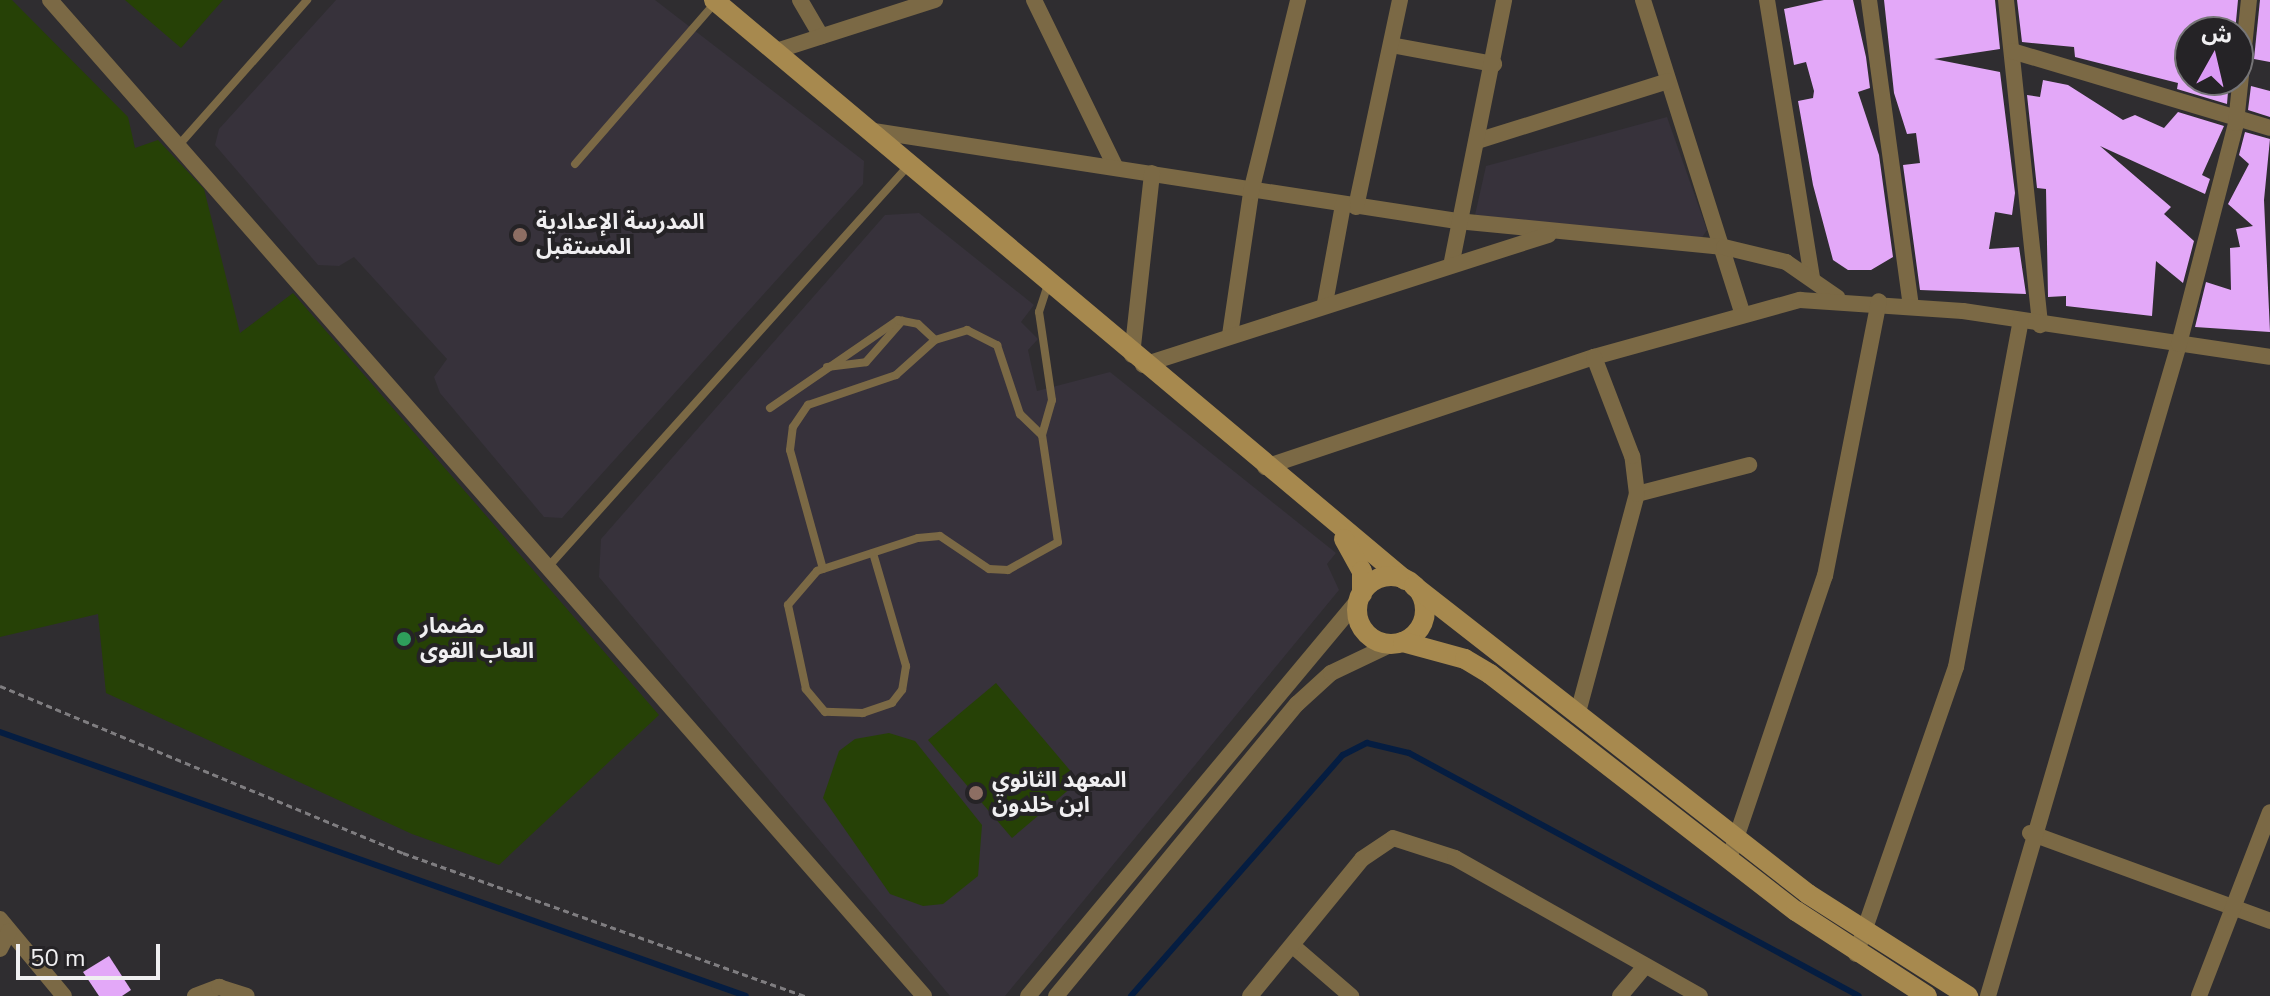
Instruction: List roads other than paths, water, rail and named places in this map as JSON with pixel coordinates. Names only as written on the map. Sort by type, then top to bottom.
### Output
[{"type":"street","points":[[50,0],[924,996]]},
{"type":"street","points":[[800,0],[821,36]]},
{"type":"street","points":[[779,50],[935,0]]},
{"type":"street","points":[[1034,0],[1115,166]]},
{"type":"street","points":[[1230,335],[1251,192],[1298,0]]},
{"type":"street","points":[[1325,303],[1400,0]]},
{"type":"street","points":[[1452,261],[1457,221],[1494,64],[1504,0]]},
{"type":"street","points":[[1643,0],[1724,247],[1742,312]]},
{"type":"street","points":[[1767,0],[1812,277]]},
{"type":"street","points":[[1869,0],[1911,305]]},
{"type":"street","points":[[2006,0],[2040,325]]},
{"type":"street","points":[[1988,996],[2030,833],[2179,344],[2236,123],[2249,0]]},
{"type":"street","points":[[715,1],[779,50],[1048,285],[1333,523],[1738,840],[1866,935],[1968,996]]},
{"type":"street","points":[[1391,45],[1494,64]]},
{"type":"street","points":[[2012,51],[2236,123],[2270,128]]},
{"type":"street","points":[[1477,141],[1668,81]]},
{"type":"street","points":[[867,130],[1115,166],[1251,192],[1457,221],[1724,247],[1786,262],[1812,277],[1838,298]]},
{"type":"street","points":[[1138,360],[1152,173]]},
{"type":"street","points":[[1138,360],[1230,335],[1452,261],[1560,232]]},
{"type":"street","points":[[1265,467],[1594,357],[1742,312],[1838,298],[2021,320],[2270,357]]},
{"type":"street","points":[[1729,859],[1738,840],[1825,576],[1879,301]]},
{"type":"street","points":[[1856,954],[1866,935],[1956,667],[2021,320]]},
{"type":"street","points":[[1577,716],[1637,494],[1632,456],[1594,357]]},
{"type":"street","points":[[1637,494],[1749,465]]},
{"type":"street","points":[[1333,523],[1358,560],[1363,630],[1398,643],[1465,659],[1490,674],[1856,954],[1927,996]]},
{"type":"street","points":[[1028,996],[1361,596],[1386,577],[1410,583]]},
{"type":"street","points":[[1056,996],[1305,695],[1398,643],[1425,617],[1410,583]]},
{"type":"street","points":[[2199,996],[2270,812]]},
{"type":"street","points":[[2030,833],[2270,921]]},
{"type":"street","points":[[1250,996],[1362,859],[1385,840],[1402,838],[1455,858],[1700,996]]},
{"type":"street","points":[[0,949],[5,925]]},
{"type":"street","points":[[5,925],[64,996]]},
{"type":"street","points":[[1293,946],[1351,996]]},
{"type":"street","points":[[1620,996],[1645,966]]},
{"type":"street","points":[[195,996],[219,987],[247,996]]},
{"type":"lane","points":[[178,146],[307,0]]},
{"type":"lane","points":[[575,164],[715,1]]},
{"type":"lane","points":[[548,567],[909,165]]},
{"type":"lane","points":[[873,553],[906,666],[892,703],[863,713],[825,712],[806,689],[788,605],[796,588],[823,569],[873,553],[940,536],[989,569],[1051,553],[1059,530],[1042,435],[1052,400],[1039,312],[1048,285]]},
{"type":"lane","points":[[902,321],[935,340]]},
{"type":"lane","points":[[826,367],[866,362],[902,321]]},
{"type":"lane","points":[[770,408],[826,367],[902,321]]},
{"type":"lane","points":[[823,569],[790,450],[793,427],[808,405],[896,375],[935,340],[967,330],[997,345],[1020,414],[1042,435]]},
{"type":"waterway","points":[[0,732],[746,996]]},
{"type":"waterway","points":[[1131,996],[1343,755],[1367,743],[1409,753],[1859,996]]},
{"type":"place","name":"المدرسة الإعدادية المستقبل","points":[[520,235]]},
{"type":"place","name":"مضمار العاب القوى","points":[[404,639]]},
{"type":"place","name":"المعهد الثانوي ابن خلدون","points":[[976,793]]}]
